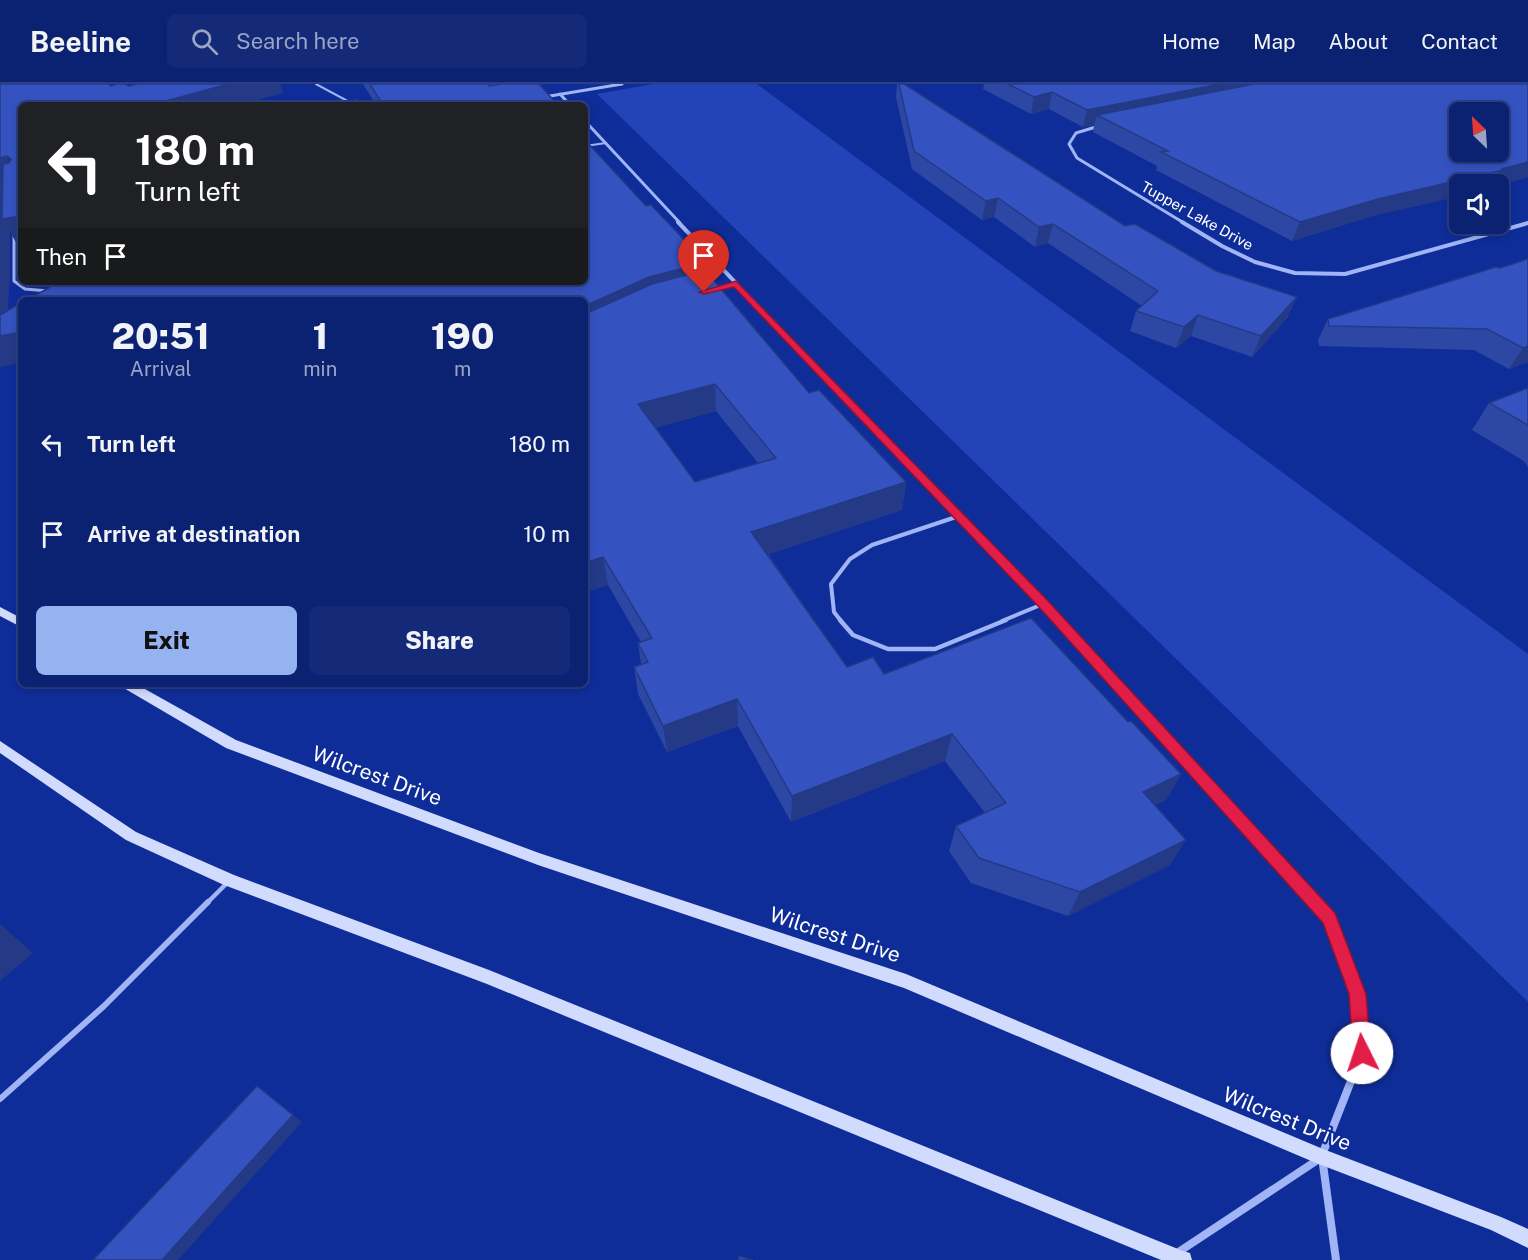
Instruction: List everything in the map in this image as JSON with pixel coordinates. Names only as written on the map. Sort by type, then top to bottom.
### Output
[{"type":"main road","points":[[0,611],[18,622]]},
{"type":"main road","name":"Wilcrest Drive","points":[[131,687],[231,744],[538,858],[906,981],[1322,1157],[1495,1223],[1528,1239]]},
{"type":"main road","points":[[0,746],[131,836],[230,880],[489,977],[1176,1258]]},
{"type":"street","points":[[539,98],[622,84]]},
{"type":"street","points":[[561,94],[568,102]]},
{"type":"street","points":[[588,124],[736,284],[1043,604],[1329,918],[1358,994],[1362,1053],[1322,1157],[1336,1260]]},
{"type":"street","name":"Tupper Lake Drive","points":[[1103,125],[1076,134],[1069,144],[1077,158],[1222,246],[1256,262],[1295,273],[1345,274],[1528,223]]},
{"type":"street","points":[[1176,1258],[1322,1157]]},
{"type":"lane","points":[[316,84],[349,102]]},
{"type":"lane","points":[[588,146],[606,143]]},
{"type":"lane","points":[[14,228],[14,281],[18,284]]},
{"type":"lane","points":[[707,291],[736,284]]},
{"type":"lane","points":[[20,285],[25,289],[59,289]]},
{"type":"lane","points":[[36,297],[37,290]]},
{"type":"lane","points":[[959,516],[872,545],[850,559],[831,584],[834,612],[853,635],[888,648],[936,648],[1043,604]]},
{"type":"lane","points":[[0,1099],[104,1006],[230,880]]},
{"type":"shaded area","points":[[653,84],[757,84],[1528,654],[1528,1002],[597,94]]},
{"type":"building","points":[[0,84],[108,84],[111,86],[125,84],[129,86],[137,84],[228,84],[162,102],[18,102],[18,216],[2,219],[3,164],[9,163],[11,159],[7,156],[0,158]]},
{"type":"building","points":[[370,84],[489,84],[489,86],[539,84],[555,102],[381,102]]},
{"type":"building","points":[[899,84],[904,84],[1125,226],[1135,224],[1216,271],[1297,297],[1261,336],[1198,315],[1184,327],[1136,311],[1158,291],[1053,224],[1039,227],[998,198],[986,201],[914,151]]},
{"type":"building","points":[[1008,84],[1220,84],[1087,110],[1052,92],[1034,97]]},
{"type":"building","points":[[1254,84],[1528,84],[1528,162],[1486,174],[1449,174],[1449,183],[1378,199],[1300,222],[1161,152],[1168,151],[1097,115]]},
{"type":"building","points":[[588,143],[646,206],[651,205],[692,248],[687,249],[700,264],[649,277],[588,305],[588,297],[32,297],[54,285],[588,285]]},
{"type":"building","points":[[1528,259],[1528,346],[1523,348],[1487,329],[1329,326],[1328,319]]},
{"type":"building","points":[[705,270],[809,393],[819,390],[906,482],[751,532],[847,667],[873,657],[884,674],[1031,618],[1128,722],[1131,721],[1181,774],[1143,792],[1186,840],[1080,892],[979,858],[956,826],[1006,803],[952,734],[792,796],[737,699],[663,726],[634,667],[648,662],[638,643],[652,638],[603,557],[588,562],[588,313],[652,284]],"holes":[[[715,384],[776,458],[695,482],[638,404]]]},
{"type":"building","points":[[18,305],[18,333],[0,336],[0,315]]},
{"type":"building","points":[[1528,388],[1528,425],[1489,403]]},
{"type":"building","points":[[257,1086],[293,1115],[162,1260],[93,1260]]},
{"type":"building","points":[[739,1256],[753,1260],[738,1260]]},
{"type":"route","points":[[704,292],[736,284],[1043,604],[1329,918],[1358,994],[1362,1053]]}]
